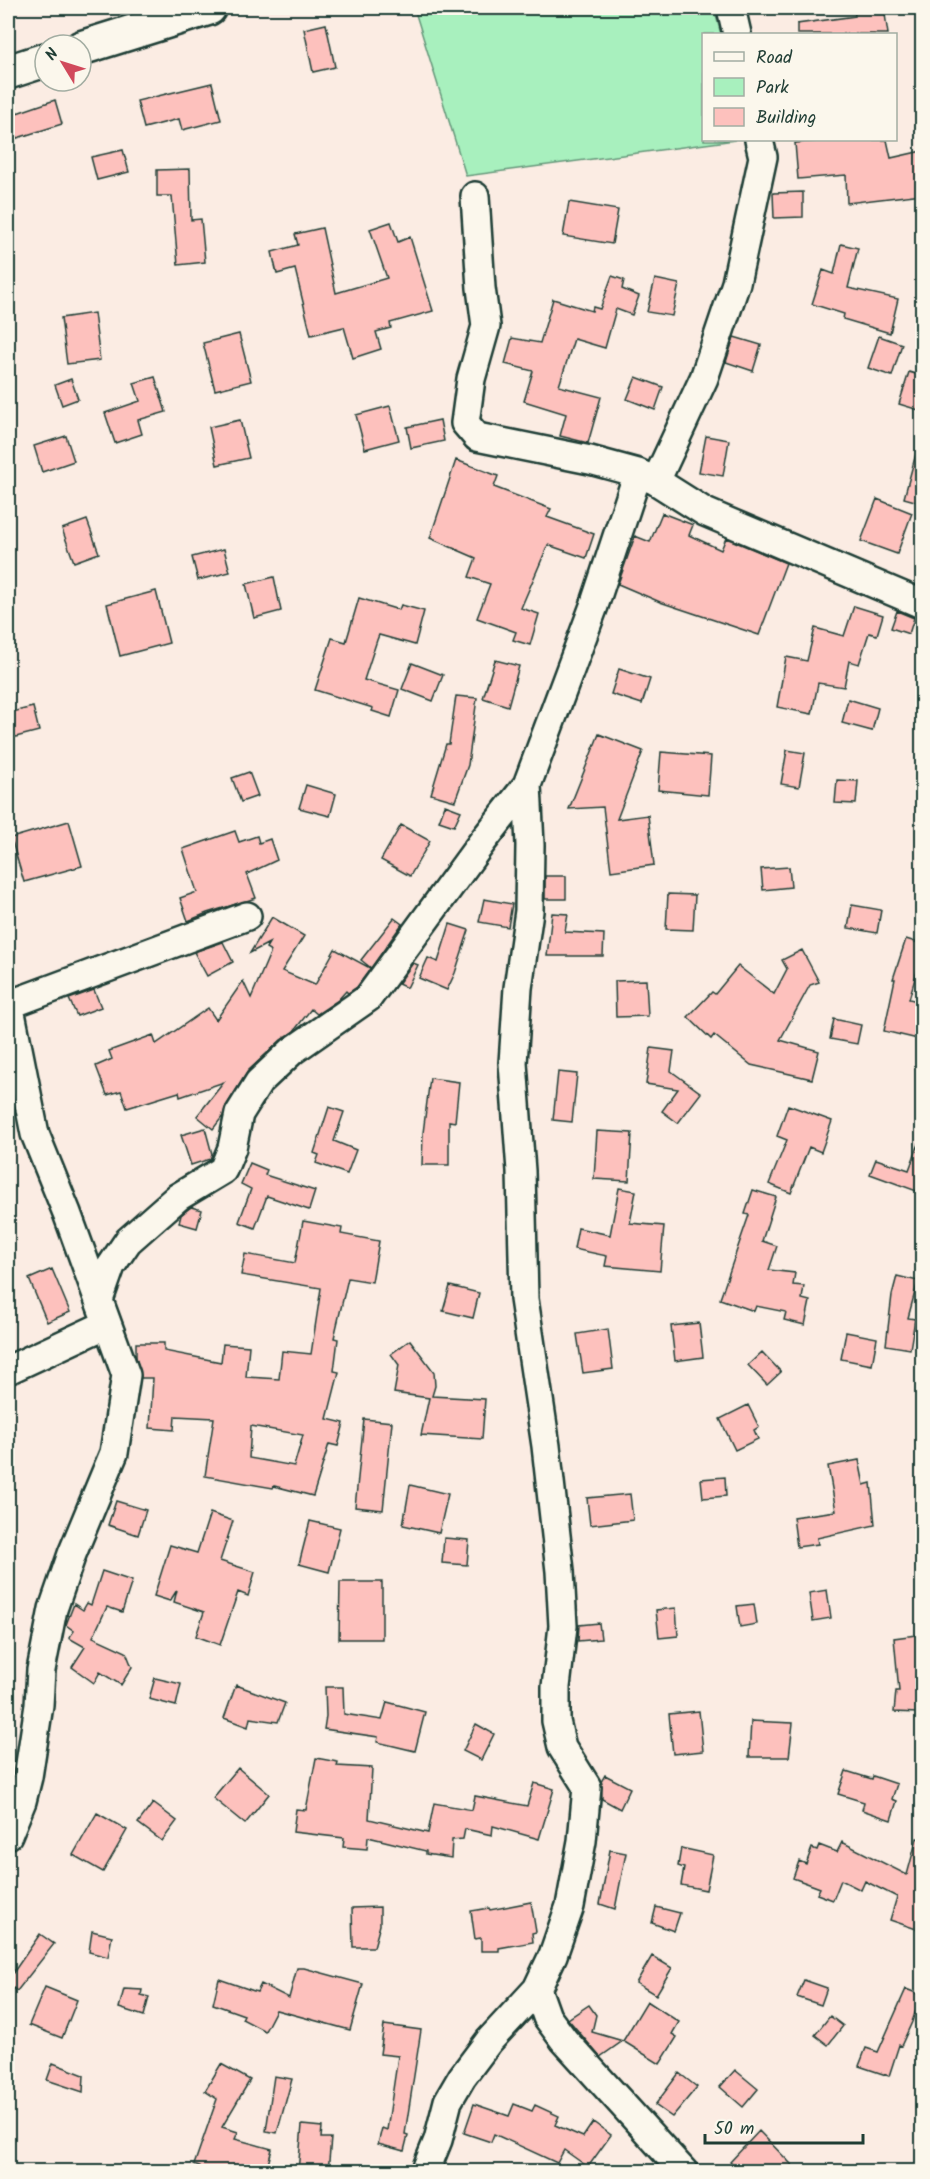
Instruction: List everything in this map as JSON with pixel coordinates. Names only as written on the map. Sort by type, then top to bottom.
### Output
[{"type":"main road","points":[[93,44],[209,8]]},
{"type":"main road","points":[[8,72],[33,64]]},
{"type":"street","points":[[731,8],[737,33]]},
{"type":"street","points":[[8,1370],[103,1312],[111,1266],[128,1241],[178,1197],[223,1170],[232,1148],[239,1114],[259,1082],[292,1051],[368,998],[527,785],[594,606],[647,477],[704,378],[736,283],[763,156],[759,141]]},
{"type":"street","points":[[476,196],[481,288],[486,326],[471,379],[465,423],[477,437],[590,460],[647,477],[705,512],[922,604]]},
{"type":"street","points":[[425,2172],[438,2140],[448,2101],[462,2077],[489,2041],[537,1989],[553,1955],[570,1906],[582,1841],[587,1786],[562,1747],[556,1721],[556,1687],[563,1626],[560,1571],[546,1446],[524,1299],[520,1171],[513,1063],[518,988],[529,911],[530,845],[527,785]]},
{"type":"street","points":[[8,1835],[22,1801],[28,1777],[39,1705],[41,1670],[53,1609],[72,1554],[114,1453],[126,1376],[35,1134],[8,1002],[247,916]]},
{"type":"street","points":[[537,1989],[547,2017],[564,2040],[684,2172]]},
{"type":"green space","points":[[414,8],[714,8],[721,33],[702,33],[702,141],[728,141],[466,176]]},
{"type":"building","points":[[854,8],[884,8],[888,33],[797,33],[797,24],[855,16]]},
{"type":"building","points":[[326,24],[335,67],[313,72],[304,29]]},
{"type":"building","points":[[212,83],[221,120],[182,130],[179,119],[144,128],[137,101]]},
{"type":"building","points":[[55,100],[62,124],[14,139],[8,116]]},
{"type":"building","points":[[887,141],[891,158],[922,151],[922,194],[847,203],[846,175],[798,179],[795,143]]},
{"type":"building","points":[[123,150],[129,172],[97,180],[91,157]]},
{"type":"building","points":[[190,169],[191,220],[201,219],[205,262],[178,265],[172,196],[157,196],[157,170]]},
{"type":"building","points":[[803,192],[803,217],[774,218],[773,193]]},
{"type":"building","points":[[569,202],[618,210],[612,244],[563,236]]},
{"type":"building","points":[[391,222],[398,242],[410,237],[433,311],[390,323],[391,328],[376,332],[381,349],[353,358],[344,327],[311,335],[295,269],[277,274],[272,252],[298,245],[295,234],[322,228],[336,293],[387,278],[370,229]]},
{"type":"building","points":[[841,244],[858,248],[848,288],[898,299],[890,333],[843,319],[844,314],[812,304],[823,270],[834,274]]},
{"type":"building","points":[[612,276],[624,280],[622,289],[639,296],[632,315],[616,309],[605,348],[574,339],[559,386],[601,397],[588,443],[560,436],[566,414],[524,401],[533,371],[505,364],[512,338],[540,343],[553,299],[592,311],[593,307],[600,309]]},
{"type":"building","points":[[655,279],[679,284],[672,316],[647,312]]},
{"type":"building","points":[[94,313],[100,360],[67,364],[61,318]]},
{"type":"building","points":[[239,334],[251,381],[215,390],[203,343]]},
{"type":"building","points":[[879,336],[902,344],[892,376],[868,368]]},
{"type":"building","points":[[734,337],[761,345],[753,371],[726,362]]},
{"type":"building","points":[[909,372],[922,376],[922,411],[899,404]]},
{"type":"building","points":[[155,377],[166,412],[138,420],[142,434],[115,443],[105,413],[140,401],[134,383]]},
{"type":"building","points":[[636,377],[663,387],[655,410],[627,399]]},
{"type":"building","points":[[71,379],[78,399],[62,405],[55,385]]},
{"type":"building","points":[[390,406],[399,440],[365,449],[356,415]]},
{"type":"building","points":[[240,420],[249,458],[217,465],[209,427]]},
{"type":"building","points":[[440,420],[444,441],[411,448],[407,427]]},
{"type":"building","points":[[66,436],[74,461],[42,472],[34,446]]},
{"type":"building","points":[[706,436],[729,440],[723,476],[699,472]]},
{"type":"building","points":[[917,450],[922,450],[922,503],[904,498]]},
{"type":"building","points":[[456,460],[498,476],[494,487],[551,509],[547,517],[594,534],[586,558],[548,545],[521,608],[539,614],[530,645],[513,640],[516,632],[477,618],[490,584],[469,577],[476,558],[430,538]]},
{"type":"building","points":[[877,499],[912,513],[897,554],[861,541]]},
{"type":"building","points":[[662,513],[693,525],[689,535],[721,550],[726,538],[786,563],[759,635],[660,602],[618,584],[635,536],[650,542]]},
{"type":"building","points":[[87,520],[99,553],[74,562],[62,529]]},
{"type":"building","points":[[224,549],[230,572],[198,580],[192,557]]},
{"type":"building","points":[[274,577],[281,611],[254,618],[246,584]]},
{"type":"building","points":[[156,591],[169,643],[120,656],[107,604]]},
{"type":"building","points":[[359,598],[399,610],[401,605],[424,611],[415,645],[379,635],[364,680],[399,690],[391,717],[372,711],[373,708],[315,690],[332,638],[346,642]]},
{"type":"building","points":[[854,606],[883,615],[877,635],[869,633],[859,664],[849,661],[844,687],[818,683],[812,714],[777,707],[786,657],[807,661],[815,628],[844,636]]},
{"type":"building","points":[[897,611],[914,618],[909,634],[891,628]]},
{"type":"building","points":[[495,660],[519,666],[508,706],[483,698]]},
{"type":"building","points":[[412,663],[443,675],[433,701],[402,689]]},
{"type":"building","points":[[619,669],[650,679],[642,704],[611,694]]},
{"type":"building","points":[[456,696],[477,698],[468,765],[455,801],[431,794],[446,744],[449,744]]},
{"type":"building","points":[[848,699],[878,708],[872,731],[842,723]]},
{"type":"building","points":[[33,707],[39,731],[8,739],[8,713]]},
{"type":"building","points":[[599,734],[643,751],[617,819],[648,815],[654,865],[611,871],[603,807],[569,809]]},
{"type":"building","points":[[787,750],[805,753],[799,787],[781,784]]},
{"type":"building","points":[[661,752],[711,756],[708,795],[658,790]]},
{"type":"building","points":[[249,772],[258,796],[241,802],[232,778]]},
{"type":"building","points":[[837,780],[858,781],[856,804],[835,803]]},
{"type":"building","points":[[306,785],[336,794],[330,816],[299,808]]},
{"type":"building","points":[[445,805],[461,811],[454,826],[439,821]]},
{"type":"building","points":[[69,821],[82,866],[24,882],[11,838]]},
{"type":"building","points":[[401,825],[430,841],[410,876],[381,860]]},
{"type":"building","points":[[235,831],[239,842],[257,836],[259,843],[270,839],[277,860],[247,874],[256,898],[188,921],[180,898],[197,892],[183,849]]},
{"type":"building","points":[[789,867],[791,887],[763,890],[761,869]]},
{"type":"building","points":[[545,876],[566,876],[566,899],[545,899]]},
{"type":"building","points":[[668,894],[695,895],[693,930],[666,929]]},
{"type":"building","points":[[484,899],[512,904],[508,927],[479,922]]},
{"type":"building","points":[[852,905],[881,910],[877,933],[848,928]]},
{"type":"building","points":[[552,913],[568,914],[565,932],[604,934],[603,956],[547,956]]},
{"type":"building","points":[[272,917],[304,936],[282,971],[315,985],[335,949],[370,968],[368,972],[357,987],[348,993],[346,991],[338,1000],[317,1014],[311,1009],[294,1031],[248,1071],[226,1106],[223,1116],[213,1129],[197,1116],[224,1082],[180,1097],[179,1092],[127,1108],[121,1091],[107,1095],[96,1066],[112,1059],[109,1051],[153,1035],[156,1044],[208,1008],[216,1020],[243,981],[251,998],[271,951],[266,948],[269,943],[250,953]]},
{"type":"building","points":[[394,918],[402,924],[371,968],[361,960]]},
{"type":"building","points":[[450,924],[469,930],[447,990],[419,978],[428,958],[438,962]]},
{"type":"building","points":[[906,939],[922,944],[922,955],[909,999],[922,1002],[922,1040],[884,1031],[895,979],[893,979]]},
{"type":"building","points":[[223,942],[233,962],[207,976],[194,952]]},
{"type":"building","points":[[802,950],[819,982],[810,985],[780,1040],[819,1051],[812,1079],[751,1065],[714,1035],[711,1039],[688,1017],[712,992],[715,994],[738,966],[774,994],[787,969],[782,960]]},
{"type":"building","points":[[413,963],[418,965],[407,988],[398,984]]},
{"type":"building","points":[[646,980],[648,1016],[616,1017],[615,981]]},
{"type":"building","points":[[94,990],[101,1007],[77,1016],[69,999]]},
{"type":"building","points":[[834,1019],[861,1025],[857,1044],[830,1039]]},
{"type":"building","points":[[651,1048],[674,1051],[671,1071],[701,1093],[678,1123],[662,1111],[678,1089],[646,1084]]},
{"type":"building","points":[[558,1072],[577,1074],[572,1122],[553,1120]]},
{"type":"building","points":[[430,1078],[459,1082],[455,1122],[449,1121],[449,1165],[422,1165],[423,1133]]},
{"type":"building","points":[[788,1105],[832,1121],[821,1152],[809,1147],[791,1193],[769,1184],[787,1140],[777,1136]]},
{"type":"building","points":[[329,1107],[344,1112],[334,1141],[356,1150],[347,1174],[316,1163],[319,1155],[314,1153]]},
{"type":"building","points":[[205,1128],[212,1154],[210,1159],[191,1165],[181,1135]]},
{"type":"building","points":[[597,1131],[632,1133],[629,1181],[594,1179]]},
{"type":"building","points":[[921,1138],[922,1193],[870,1174],[876,1159],[909,1170]]},
{"type":"building","points":[[250,1163],[267,1170],[265,1175],[315,1191],[309,1210],[267,1196],[255,1228],[239,1222],[251,1189],[241,1184]]},
{"type":"building","points":[[619,1188],[636,1191],[630,1223],[664,1226],[660,1271],[605,1266],[607,1256],[574,1249],[578,1228],[610,1235]]},
{"type":"building","points":[[753,1190],[776,1197],[762,1241],[777,1246],[769,1270],[795,1273],[793,1285],[804,1286],[802,1299],[810,1301],[805,1325],[784,1320],[786,1312],[756,1306],[754,1311],[720,1299],[749,1215],[745,1214]]},
{"type":"building","points":[[191,1207],[202,1210],[197,1228],[179,1223],[181,1215]]},
{"type":"building","points":[[303,1221],[342,1228],[341,1234],[379,1241],[372,1282],[348,1278],[334,1338],[338,1339],[334,1371],[339,1372],[327,1419],[344,1423],[338,1446],[329,1444],[313,1496],[274,1486],[273,1488],[205,1476],[214,1418],[175,1416],[174,1430],[150,1428],[153,1378],[141,1378],[136,1357],[136,1343],[164,1343],[164,1351],[221,1362],[223,1344],[249,1346],[246,1377],[279,1379],[282,1351],[311,1354],[321,1288],[241,1275],[245,1254],[295,1263]],"holes":[[[251,1426],[303,1435],[294,1466],[249,1458]]]},
{"type":"building","points":[[52,1269],[70,1312],[47,1322],[29,1279]]},
{"type":"building","points":[[897,1276],[918,1281],[908,1318],[915,1319],[910,1349],[886,1345],[892,1295]]},
{"type":"building","points":[[450,1286],[479,1293],[473,1318],[443,1311]]},
{"type":"building","points":[[699,1323],[703,1357],[675,1361],[671,1326]]},
{"type":"building","points":[[608,1329],[613,1369],[583,1373],[577,1334]]},
{"type":"building","points":[[846,1332],[877,1338],[872,1365],[841,1359]]},
{"type":"building","points":[[410,1340],[434,1372],[435,1386],[432,1396],[485,1399],[482,1439],[421,1435],[429,1398],[394,1393],[399,1365],[391,1354]]},
{"type":"building","points":[[762,1352],[781,1372],[767,1385],[748,1365]]},
{"type":"building","points":[[748,1405],[759,1427],[754,1430],[758,1439],[735,1450],[720,1419]]},
{"type":"building","points":[[364,1419],[392,1422],[383,1510],[355,1507]]},
{"type":"building","points":[[859,1460],[864,1485],[871,1483],[875,1525],[817,1538],[818,1544],[797,1547],[793,1517],[836,1511],[828,1466]]},
{"type":"building","points":[[725,1477],[726,1496],[703,1498],[701,1479]]},
{"type":"building","points":[[410,1485],[448,1494],[439,1533],[403,1525]]},
{"type":"building","points":[[630,1494],[633,1520],[590,1525],[587,1498]]},
{"type":"building","points":[[116,1501],[146,1510],[138,1535],[108,1525]]},
{"type":"building","points":[[210,1513],[233,1521],[220,1561],[255,1572],[248,1596],[238,1592],[220,1645],[196,1636],[204,1612],[174,1602],[177,1590],[170,1601],[154,1596],[170,1545],[197,1553]]},
{"type":"building","points":[[310,1521],[340,1528],[329,1572],[299,1564]]},
{"type":"building","points":[[444,1538],[469,1540],[467,1565],[442,1563]]},
{"type":"building","points":[[102,1571],[132,1581],[122,1612],[107,1607],[93,1637],[126,1652],[132,1667],[121,1685],[100,1672],[94,1683],[72,1667],[85,1647],[69,1638],[74,1631],[66,1625],[74,1604],[83,1610],[87,1603],[91,1605]]},
{"type":"building","points":[[340,1582],[382,1582],[382,1639],[339,1639]]},
{"type":"building","points":[[827,1590],[831,1618],[813,1621],[809,1593]]},
{"type":"building","points":[[754,1604],[757,1624],[740,1627],[737,1606]]},
{"type":"building","points":[[676,1608],[678,1636],[659,1638],[656,1610]]},
{"type":"building","points":[[599,1623],[601,1639],[578,1641],[579,1625]]},
{"type":"building","points":[[916,1635],[920,1678],[918,1713],[894,1712],[896,1691],[899,1691],[894,1638]]},
{"type":"building","points":[[155,1678],[181,1684],[176,1706],[149,1699]]},
{"type":"building","points":[[236,1685],[285,1703],[278,1722],[250,1718],[248,1727],[224,1718]]},
{"type":"building","points":[[325,1687],[343,1687],[344,1714],[382,1720],[387,1702],[425,1712],[415,1751],[377,1742],[378,1737],[324,1729]]},
{"type":"building","points":[[699,1711],[703,1751],[673,1754],[669,1714]]},
{"type":"building","points":[[751,1721],[793,1723],[789,1757],[749,1757]]},
{"type":"building","points":[[476,1724],[494,1734],[481,1760],[463,1751]]},
{"type":"building","points":[[316,1758],[338,1762],[337,1766],[372,1768],[369,1819],[428,1833],[434,1803],[472,1810],[475,1796],[527,1806],[534,1783],[554,1789],[539,1839],[493,1826],[492,1835],[465,1829],[463,1839],[452,1840],[451,1858],[426,1854],[426,1851],[368,1837],[367,1849],[343,1847],[344,1838],[293,1832],[296,1809],[306,1810]]},
{"type":"building","points":[[238,1768],[269,1794],[245,1824],[213,1798]]},
{"type":"building","points":[[846,1771],[872,1779],[873,1776],[897,1784],[892,1799],[897,1801],[891,1820],[862,1810],[864,1802],[838,1794]]},
{"type":"building","points":[[605,1775],[630,1788],[620,1809],[602,1799],[601,1782]]},
{"type":"building","points":[[153,1803],[177,1821],[162,1841],[138,1823]]},
{"type":"building","points":[[97,1813],[127,1830],[103,1872],[73,1855]]},
{"type":"building","points":[[917,1838],[922,1839],[922,1931],[890,1920],[897,1897],[865,1881],[861,1890],[841,1880],[833,1900],[817,1894],[820,1888],[793,1878],[799,1861],[806,1864],[812,1848],[817,1850],[819,1845],[837,1852],[842,1842],[907,1875]]},
{"type":"building","points":[[681,1848],[713,1855],[706,1890],[681,1885],[684,1868],[678,1866]]},
{"type":"building","points":[[610,1850],[626,1853],[615,1909],[600,1904]]},
{"type":"building","points":[[531,1902],[536,1932],[532,1933],[533,1942],[499,1948],[499,1951],[481,1951],[481,1938],[475,1939],[471,1911],[489,1908],[490,1910]]},
{"type":"building","points":[[380,1907],[380,1925],[374,1947],[353,1947],[352,1908]]},
{"type":"building","points":[[656,1907],[680,1913],[674,1931],[652,1923]]},
{"type":"building","points":[[92,1931],[112,1936],[108,1957],[89,1952]]},
{"type":"building","points":[[40,1934],[54,1944],[17,1991],[8,1984],[8,1980]]},
{"type":"building","points":[[652,1956],[672,1968],[656,1995],[636,1983]]},
{"type":"building","points":[[297,1968],[363,1984],[350,2030],[276,2010],[265,2031],[242,2019],[244,2015],[213,2004],[219,1979],[257,1992],[261,1984],[289,1998]]},
{"type":"building","points":[[804,1980],[827,1988],[821,2005],[797,1997]]},
{"type":"building","points":[[45,1987],[77,2000],[62,2038],[29,2025]]},
{"type":"building","points":[[124,1989],[142,1990],[141,1995],[149,1997],[144,2016],[119,2008]]},
{"type":"building","points":[[906,1989],[921,1995],[912,2022],[901,2046],[899,2045],[889,2076],[859,2066],[866,2048],[878,2052]]},
{"type":"building","points":[[647,2001],[679,2022],[672,2034],[677,2037],[660,2064],[623,2041]]},
{"type":"building","points":[[589,2005],[596,2015],[592,2032],[623,2041],[600,2057],[568,2019]]},
{"type":"building","points":[[830,2016],[843,2026],[828,2045],[815,2035]]},
{"type":"building","points":[[384,2025],[421,2030],[404,2151],[378,2144],[382,2128],[387,2130],[398,2056],[380,2054]]},
{"type":"building","points":[[53,2063],[84,2075],[83,2092],[47,2080]]},
{"type":"building","points":[[221,2064],[250,2080],[222,2127],[238,2132],[235,2139],[272,2149],[266,2172],[213,2172],[194,2165],[217,2099],[205,2091]]},
{"type":"building","points":[[735,2070],[758,2089],[743,2107],[720,2087]]},
{"type":"building","points":[[679,2073],[697,2087],[672,2117],[655,2105]]},
{"type":"building","points":[[274,2076],[292,2079],[277,2133],[266,2131]]},
{"type":"building","points":[[474,2104],[509,2116],[514,2104],[532,2111],[535,2105],[559,2116],[555,2125],[583,2137],[593,2122],[611,2135],[588,2167],[564,2150],[557,2163],[494,2134],[491,2142],[464,2133]]},
{"type":"building","points":[[302,2125],[322,2127],[321,2138],[331,2138],[328,2172],[298,2172]]},
{"type":"building","points":[[759,2131],[798,2172],[739,2172],[730,2162]]}]
